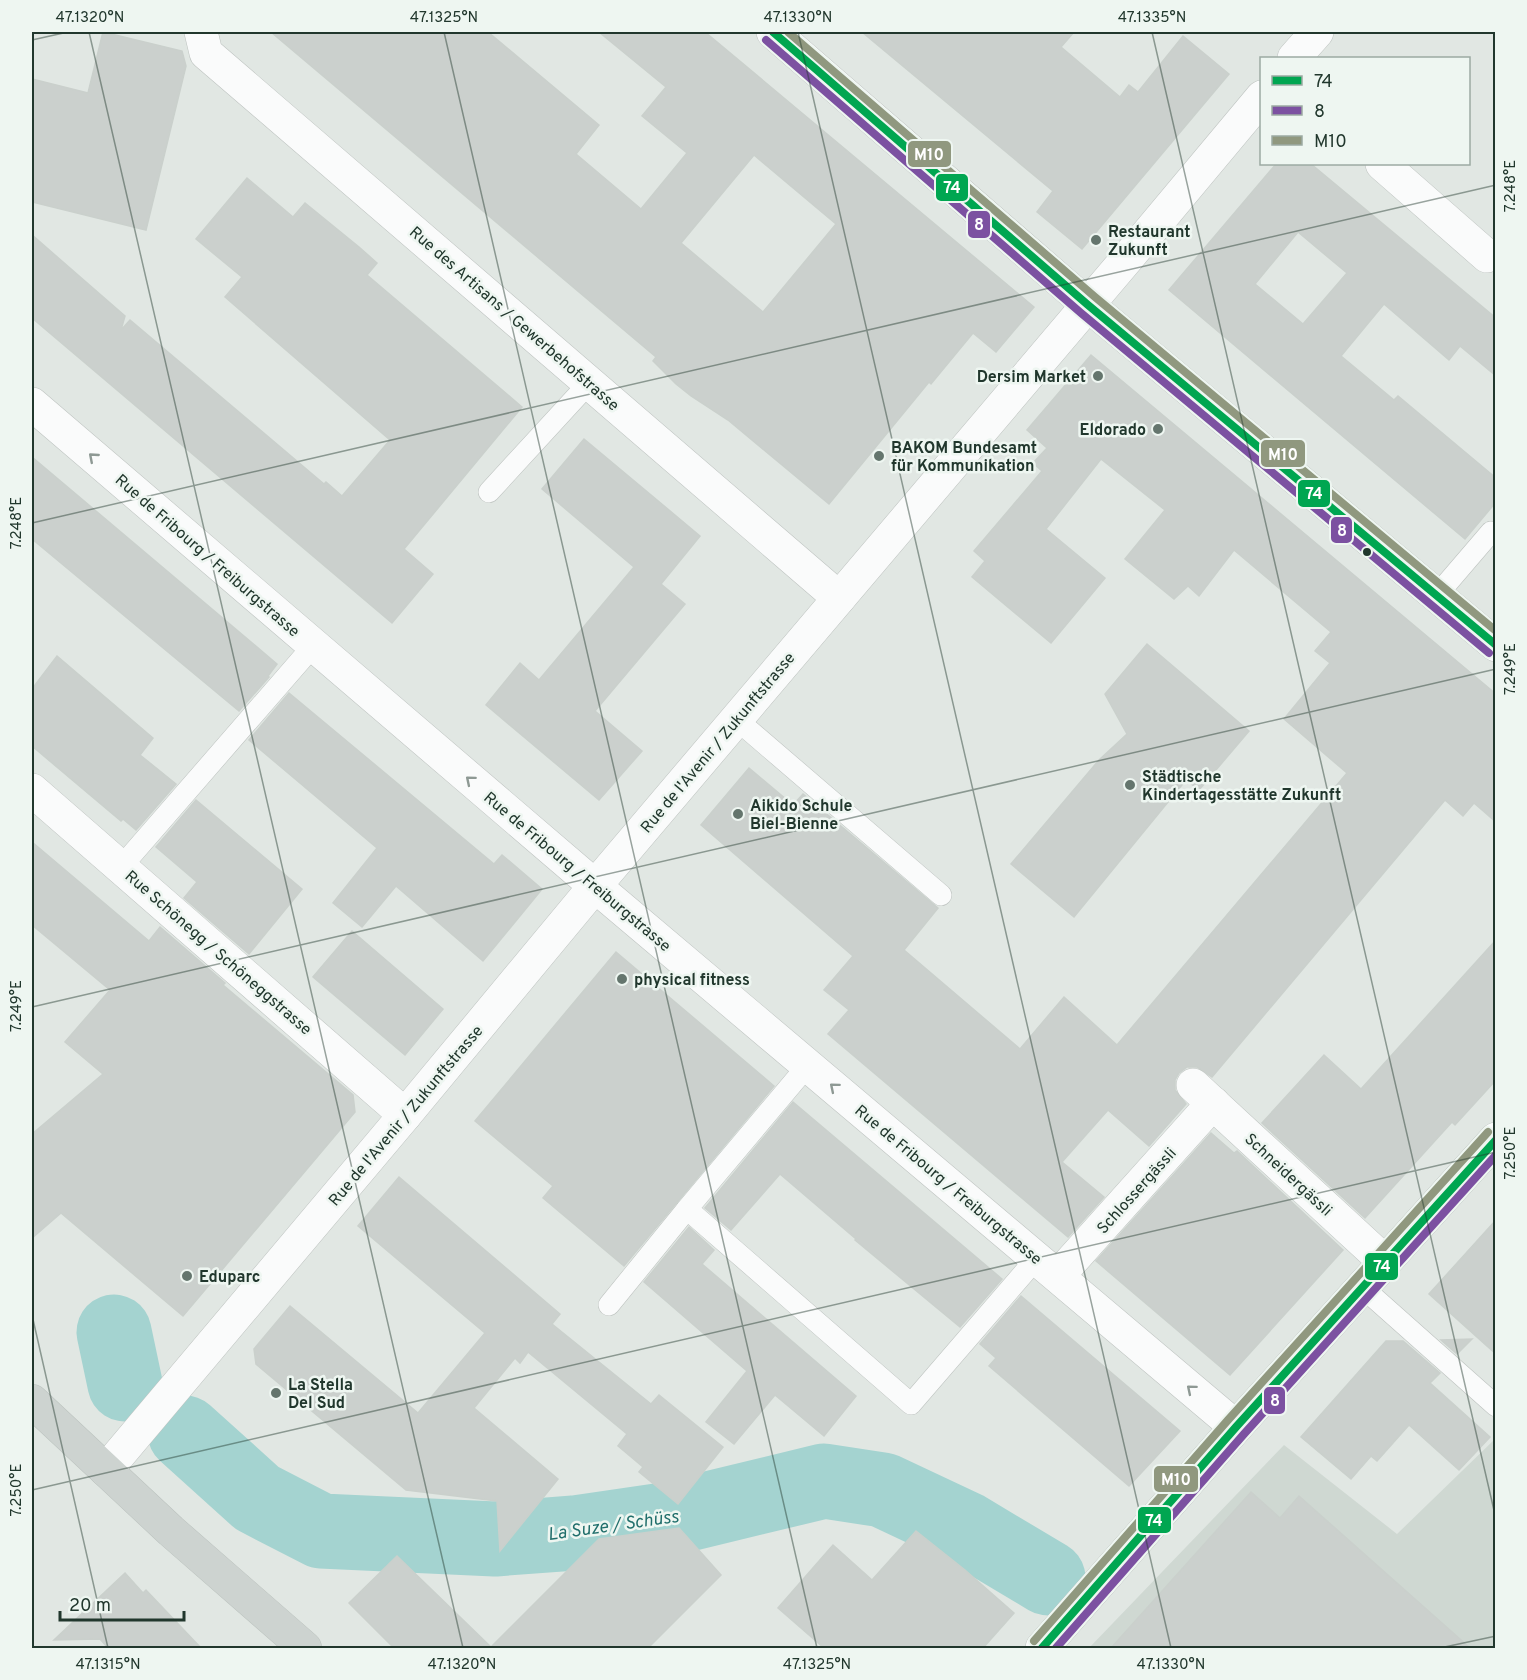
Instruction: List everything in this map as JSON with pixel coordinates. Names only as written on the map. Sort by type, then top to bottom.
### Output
[{"type":"main road","points":[[32,1401],[300,1647]]},
{"type":"street","points":[[773,32],[1088,304],[1496,645]]},
{"type":"street","points":[[1295,57],[1317,32]]},
{"type":"street","name":"Rue des Artisans / Gewerbehofstrasse","points":[[204,42],[839,598]]},
{"type":"street","name":"Rue de l'Avenir / Zukunftstrasse","points":[[106,1470],[595,885],[1260,99]]},
{"type":"street","points":[[1383,165],[1487,256]]},
{"type":"street","name":"Rue de Fribourg / Freiburgstrasse","points":[[32,404],[313,646],[1236,1427]]},
{"type":"street","name":"Rue Schönegg / Schöneggstrasse","points":[[32,790],[405,1115]]},
{"type":"street","name":"Schlossergässli","points":[[1047,1268],[1203,1094]]},
{"type":"street","name":"Schneidergässli","points":[[1203,1094],[1385,1262]]},
{"type":"street","points":[[1042,1648],[1236,1427],[1496,1139]]},
{"type":"lane","points":[[489,492],[590,381]]},
{"type":"lane","points":[[1437,595],[1491,532]]},
{"type":"lane","points":[[121,867],[313,646]]},
{"type":"lane","points":[[736,719],[941,895]]},
{"type":"lane","points":[[609,1305],[808,1065]]},
{"type":"lane","points":[[687,1209],[911,1404],[1047,1268]]},
{"type":"lane","points":[[1362,1287],[1496,1406]]},
{"type":"shaded area","points":[[1495,1439],[1495,1648],[1089,1648],[1284,1445],[1397,1534]]},
{"type":"building","points":[[103,32],[182,51],[186,66],[146,230],[32,202],[32,79],[88,93]]},
{"type":"building","points":[[271,32],[488,32],[599,125],[576,154],[641,209],[687,153],[642,116],[666,87],[599,32],[705,32],[1034,307],[996,352],[973,333],[931,384],[929,382],[829,504],[728,420],[676,384],[653,361],[656,357]],"holes":[[[754,155],[836,224],[763,312],[681,243]]]},
{"type":"building","points":[[862,32],[1074,32],[1061,47],[1120,97],[1129,85],[1138,92],[1183,36],[1229,74],[1082,249],[1037,212],[1053,191]]},
{"type":"building","points":[[1275,165],[1312,165],[1496,318],[1496,376],[1460,346],[1449,360],[1384,304],[1341,356],[1394,400],[1398,396],[1496,478],[1496,502],[1465,539],[1169,290]],"holes":[[[1298,232],[1347,273],[1303,324],[1255,284]]]},
{"type":"building","points":[[247,178],[293,217],[305,203],[359,247],[377,263],[367,275],[522,407],[404,549],[433,574],[392,623],[32,318],[32,235],[125,316],[121,330],[130,320],[324,484],[326,482],[342,496],[390,440],[225,297],[242,277],[196,239]]},
{"type":"building","points":[[1091,355],[1496,694],[1496,822],[1474,803],[1463,816],[1445,800],[1212,1077],[1197,1067],[1187,1067],[1179,1073],[1175,1080],[1175,1090],[1186,1104],[1149,1146],[1108,1110],[1062,1162],[1104,1197],[1068,1237],[828,1034],[849,1010],[824,990],[853,956],[701,825],[749,768],[793,805],[803,794],[938,908],[904,950],[1020,1049],[1064,997],[1117,1045],[1347,773],[1284,719],[1330,663],[1315,651],[1331,632],[1234,550],[1199,596],[1188,586],[1174,599],[1125,559],[1165,510],[1101,459],[1046,529],[1105,578],[1051,643],[972,577],[985,561],[974,551],[1042,471],[1033,463],[1047,448],[1027,430]]},
{"type":"building","points":[[584,439],[700,536],[661,584],[685,604],[595,711],[642,751],[599,800],[486,705],[520,663],[539,680],[634,567],[542,489]]},
{"type":"building","points":[[32,457],[277,664],[269,677],[239,711],[32,539]]},
{"type":"building","name":"Städtische Kindertagesstätte Zukunft","points":[[1147,644],[1249,731],[1199,790],[1186,780],[1074,917],[1011,864],[1099,760],[1127,734],[1105,694]]},
{"type":"building","points":[[57,656],[153,738],[140,755],[176,784],[136,830],[123,819],[121,821],[32,746],[32,689]]},
{"type":"building","points":[[289,693],[494,864],[502,855],[542,889],[483,961],[396,886],[362,927],[333,903],[377,848],[249,740]]},
{"type":"building","points":[[196,800],[302,889],[249,954],[184,898],[197,882],[156,847]]},
{"type":"building","points":[[32,842],[149,941],[160,927],[225,983],[223,985],[353,1095],[355,1112],[183,1316],[61,1213],[32,1238],[32,1134],[103,1074],[65,1042],[110,990],[32,925]]},
{"type":"building","points":[[352,931],[443,1009],[405,1055],[313,977]]},
{"type":"building","points":[[1496,940],[1496,1080],[1455,1125],[1452,1122],[1365,1218],[1262,1123],[1324,1055],[1361,1089]]},
{"type":"building","points":[[616,952],[774,1086],[624,1266],[543,1198],[553,1186],[475,1121]]},
{"type":"building","points":[[793,1102],[1002,1279],[960,1327],[780,1174],[731,1230],[705,1208]]},
{"type":"building","points":[[1211,1133],[1234,1153],[1237,1151],[1343,1250],[1230,1375],[1096,1261]]},
{"type":"building","points":[[399,1177],[560,1314],[552,1324],[651,1404],[659,1395],[723,1447],[678,1504],[639,1472],[643,1467],[618,1446],[627,1434],[528,1352],[520,1363],[515,1358],[474,1408],[558,1479],[500,1551],[497,1501],[406,1490],[256,1364],[254,1349],[290,1306],[418,1413],[485,1333],[358,1226]]},
{"type":"building","points":[[1496,1220],[1496,1354],[1429,1294]]},
{"type":"building","points":[[689,1227],[714,1250],[702,1264],[856,1396],[824,1436],[775,1395],[734,1444],[706,1422],[747,1371],[644,1282]]},
{"type":"building","points":[[1021,1296],[1180,1431],[1129,1486],[989,1366],[996,1358],[980,1344]]},
{"type":"building","points":[[1472,1339],[1457,1354],[1441,1340]]},
{"type":"building","points":[[1386,1341],[1403,1341],[1440,1373],[1430,1383],[1490,1437],[1459,1470],[1409,1425],[1377,1461],[1371,1456],[1351,1479],[1301,1437]]},
{"type":"building","points":[[1251,1492],[1280,1518],[1299,1496],[1470,1648],[1111,1648]]},
{"type":"building","points":[[679,1528],[721,1575],[648,1648],[394,1648],[349,1603],[397,1556],[491,1647],[599,1539]]},
{"type":"building","points":[[916,1531],[1014,1613],[983,1648],[824,1648],[778,1608],[833,1545],[872,1580]]},
{"type":"building","points":[[125,1573],[143,1593],[146,1590],[201,1648],[108,1648],[100,1639],[54,1640]]},
{"type":"waterway","name":"La Suze / Schüss","points":[[114,1332],[125,1384]]},
{"type":"waterway","name":"La Suze / Schüss","points":[[185,1433],[257,1498],[321,1531],[495,1539],[574,1533],[663,1520],[824,1481],[883,1490],[966,1529],[1048,1578]]},
{"type":"transit line","name":"74","points":[[773,32],[1088,305],[1496,645]]},
{"type":"transit line","name":"M10","points":[[788,32],[1095,297],[1496,631]]},
{"type":"transit line","name":"8","points":[[766,40],[1081,313],[1489,653]]},
{"type":"transit line","name":"M10","points":[[1034,1641],[1228,1420],[1488,1132]]},
{"type":"transit line","name":"74","points":[[1042,1648],[1236,1427],[1496,1140]]},
{"type":"transit line","name":"8","points":[[1056,1648],[1244,1434],[1496,1155]]},
{"type":"place","name":"Restaurant Zukunft","points":[[1096,240]]},
{"type":"place","name":"Dersim Market","points":[[1098,376]]},
{"type":"place","name":"Eldorado","points":[[1158,429]]},
{"type":"place","name":"BAKOM Bundesamt für Kommunikation","points":[[879,456]]},
{"type":"place","name":"Städtische Kindertagesstätte Zukunft","points":[[1130,785]]},
{"type":"place","name":"Aikido Schule Biel-Bienne","points":[[738,814]]},
{"type":"place","name":"physical fitness","points":[[622,979]]},
{"type":"place","name":"Eduparc","points":[[187,1276]]},
{"type":"place","name":"La Stella Del Sud","points":[[276,1393]]}]
